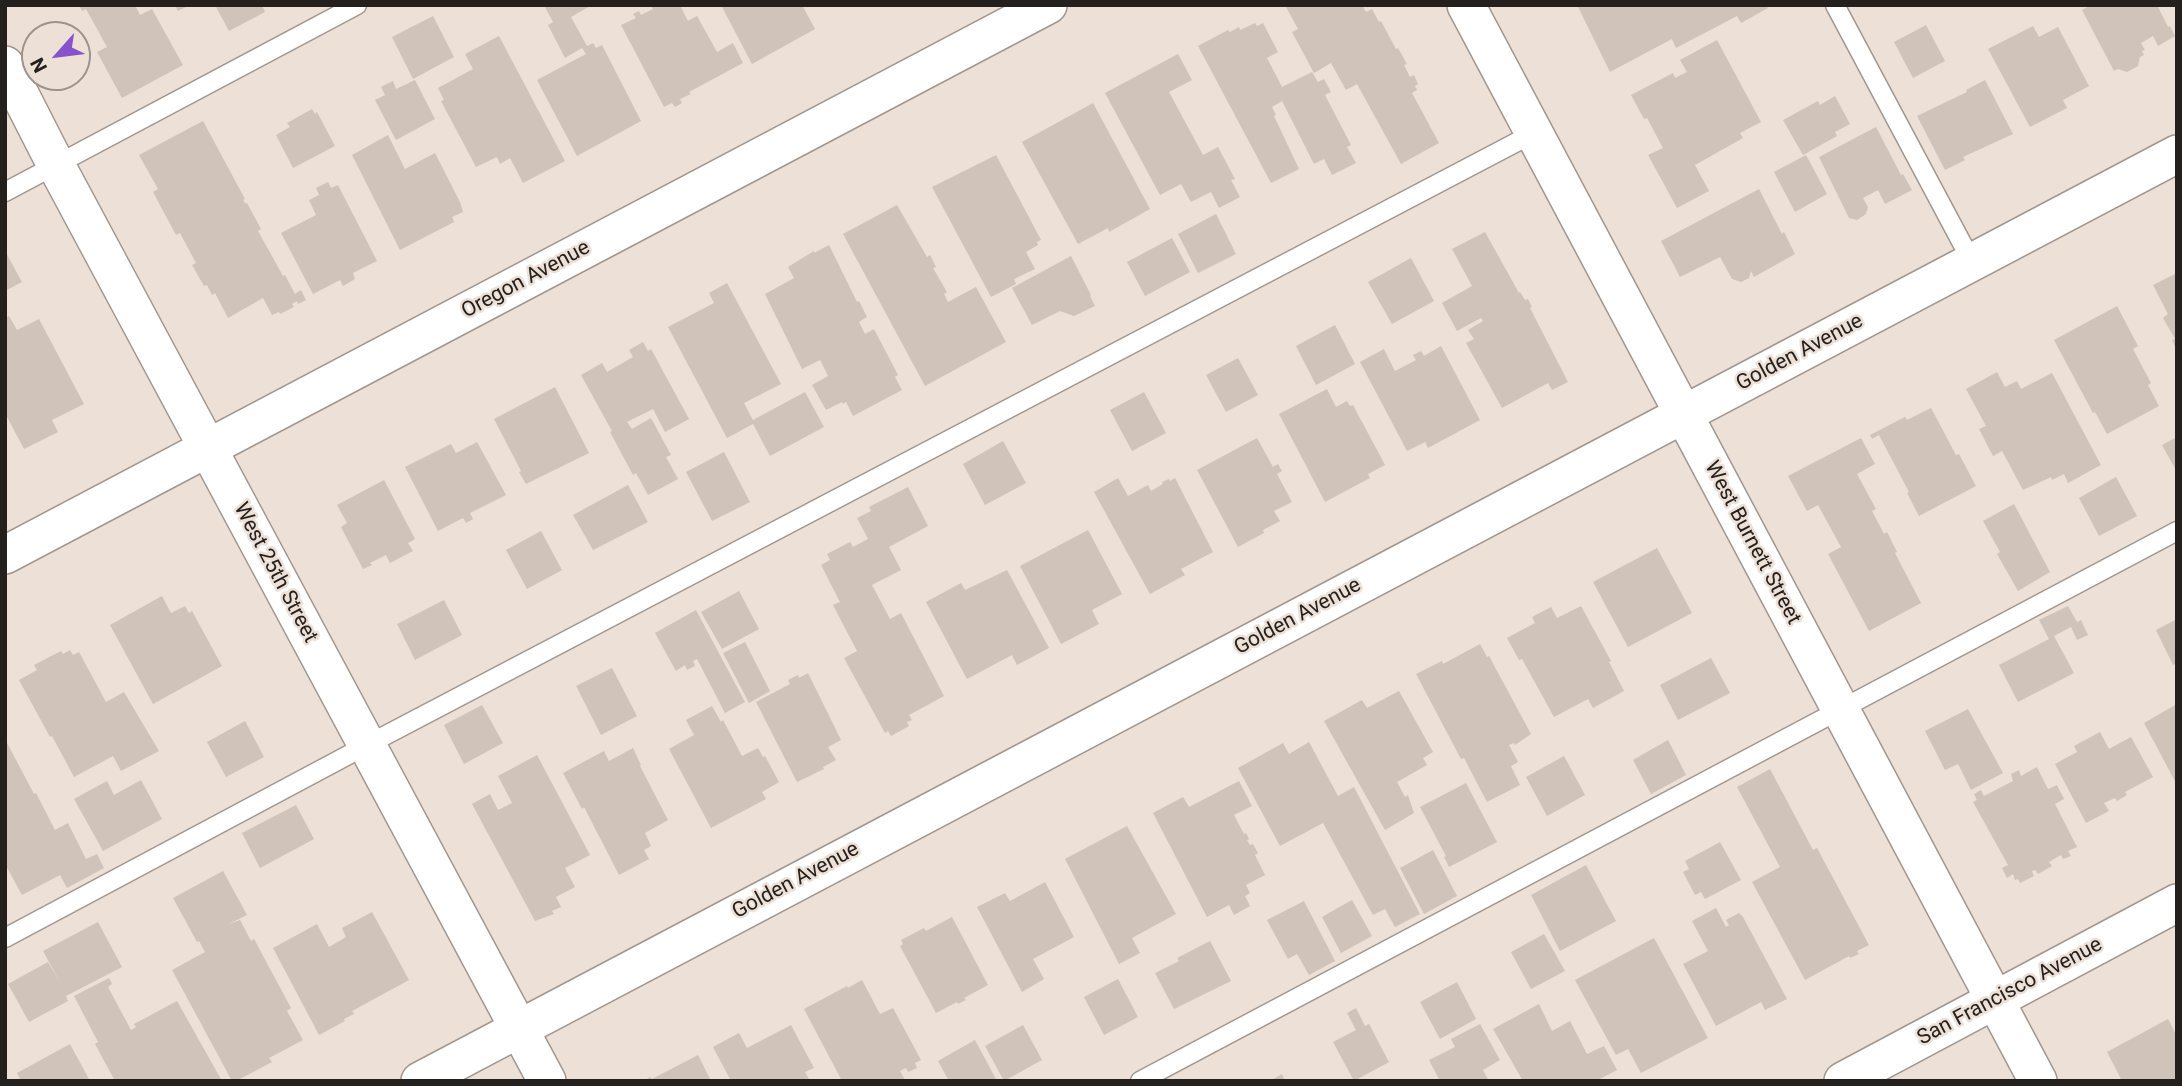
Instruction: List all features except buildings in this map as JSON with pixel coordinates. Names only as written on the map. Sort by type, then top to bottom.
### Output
[{"type":"street","name":"Oregon Avenue","points":[[5,555],[1048,5]]},
{"type":"street","name":"West Burnett Street","points":[[1466,5],[2038,1081]]},
{"type":"street","name":"West 25th Street","points":[[5,65],[547,1081]]},
{"type":"street","name":"Golden Avenue","points":[[420,1081],[2177,154]]},
{"type":"street","name":"San Francisco Avenue","points":[[1843,1081],[2177,903]]},
{"type":"lane","points":[[5,192],[357,5]]},
{"type":"lane","points":[[1835,5],[1972,262]]},
{"type":"lane","points":[[5,938],[367,745],[1534,133]]},
{"type":"lane","points":[[1140,1081],[2177,531]]}]
